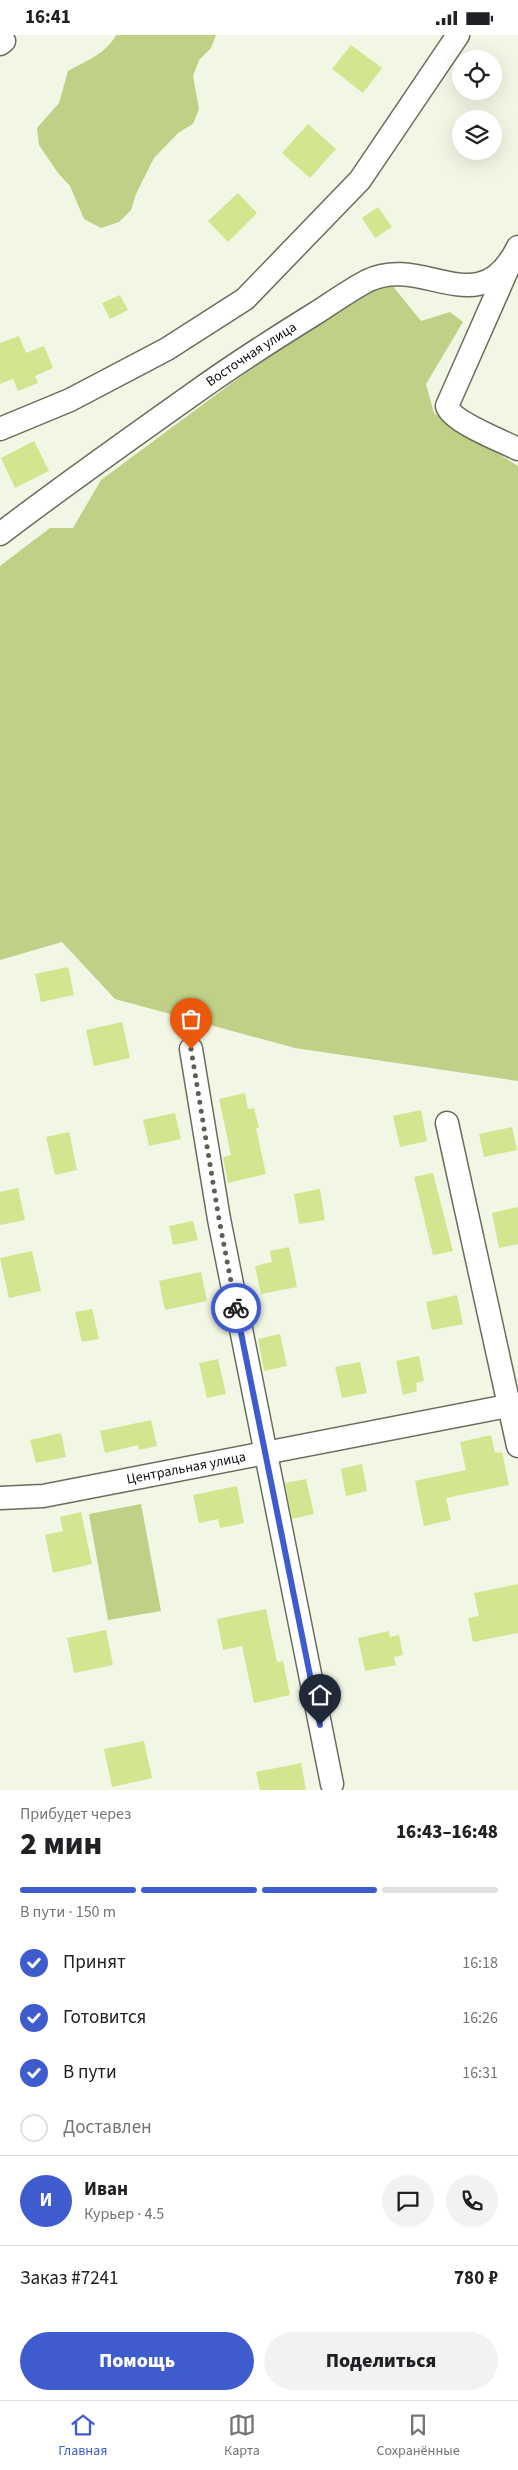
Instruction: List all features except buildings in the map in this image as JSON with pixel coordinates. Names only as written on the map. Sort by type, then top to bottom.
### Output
[{"type":"street","points":[[0,429],[70,400],[167,349],[245,299],[360,180],[458,35]]},
{"type":"street","points":[[515,254],[447,406],[449,411],[458,419],[518,449]]},
{"type":"street","name":"Восточная улица","points":[[0,534],[250,353],[368,280],[394,274],[412,274],[447,284],[469,285],[491,280],[515,254]]},
{"type":"street","points":[[191,1049],[219,1219],[264,1453],[332,1783]]},
{"type":"street","points":[[447,1123],[514,1404],[518,1447]]},
{"type":"street","name":"Центральная улица","points":[[0,1497],[43,1496],[514,1404]]},
{"type":"green space","points":[[116,35],[216,35],[211,48],[199,60],[193,76],[199,109],[193,124],[178,133],[154,158],[136,194],[131,210],[119,222],[101,228],[84,219],[70,186],[58,173],[39,145],[37,128],[59,103],[68,71],[102,52]]},
{"type":"green space","points":[[392,285],[421,321],[450,312],[463,322],[426,384],[434,413],[518,466],[518,1081],[295,1048],[115,999],[62,942],[0,960],[0,566],[50,528],[73,528],[101,480],[361,287]]},
{"type":"green space","points":[[141,1504],[161,1611],[108,1620],[89,1514]]},
{"type":"way so far","points":[[191,1049],[219,1219],[236,1308]]},
{"type":"route","points":[[236,1308],[320,1725]]}]
